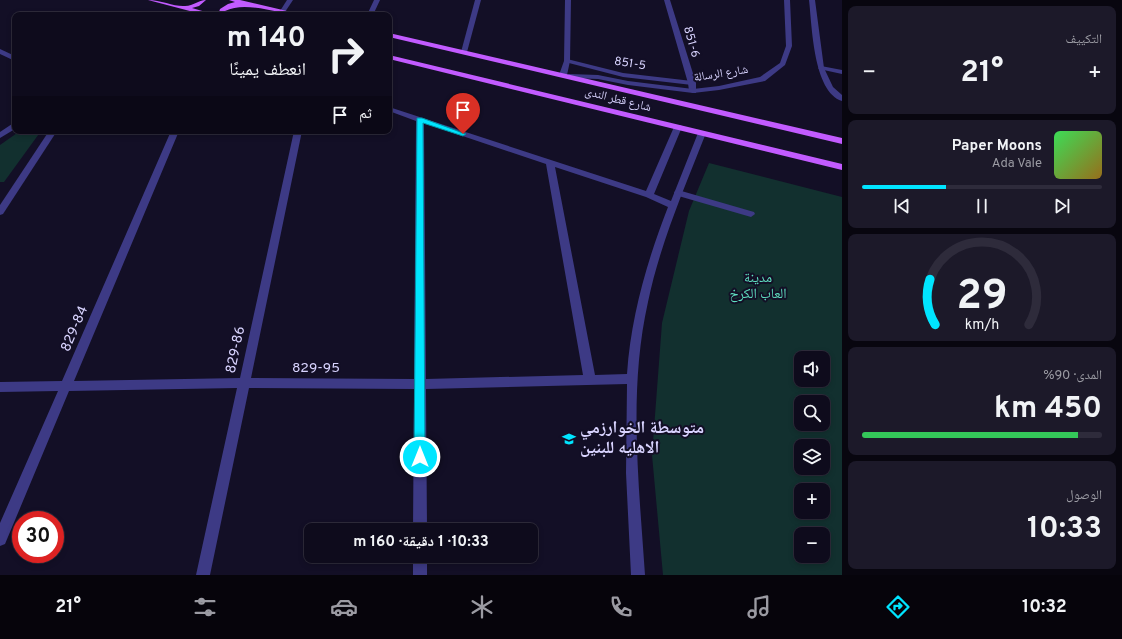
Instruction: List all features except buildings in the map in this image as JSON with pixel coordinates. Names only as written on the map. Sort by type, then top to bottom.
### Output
[{"type":"main road","points":[[151,0],[201,12]]},
{"type":"main road","points":[[184,8],[197,4],[203,0]]},
{"type":"main road","points":[[232,0],[288,12]]},
{"type":"main road","points":[[222,12],[222,10],[230,5],[243,2]]},
{"type":"main road","name":"شارع قطر الندى","points":[[392,36],[566,75],[842,141]]},
{"type":"main road","name":"شارع قطر الندى","points":[[392,58],[842,167]]},
{"type":"street","points":[[283,11],[290,0]]},
{"type":"street","points":[[371,12],[377,0]]},
{"type":"street","points":[[464,52],[478,0]]},
{"type":"street","points":[[566,75],[568,0]]},
{"type":"street","name":"851-6","points":[[667,0],[692,87]]},
{"type":"street","name":"شارع الرسالة","points":[[566,75],[598,77],[628,83],[719,88],[762,79],[783,64],[789,46],[787,0]]},
{"type":"street","points":[[812,0],[821,68],[830,88],[842,99]]},
{"type":"street","points":[[0,51],[12,57]]},
{"type":"street","name":"851-5","points":[[567,61],[623,75],[692,87]]},
{"type":"street","points":[[821,68],[842,72]]},
{"type":"street","points":[[392,110],[649,195],[672,205]]},
{"type":"street","points":[[420,120],[420,523]]},
{"type":"street","points":[[649,195],[678,127]]},
{"type":"street","points":[[0,136],[12,128]]},
{"type":"street","points":[[638,575],[630,431],[638,328],[647,284],[672,205],[702,133]]},
{"type":"street","points":[[0,212],[51,134]]},
{"type":"street","name":"829-84","points":[[0,538],[174,134]]},
{"type":"street","name":"829-86","points":[[203,575],[297,134]]},
{"type":"street","points":[[550,162],[590,380]]},
{"type":"street","points":[[678,193],[751,214]]},
{"type":"street","name":"829-95","points":[[0,387],[244,383],[420,384],[633,379]]},
{"type":"street","points":[[420,563],[420,575]]},
{"type":"green space","points":[[16,134],[39,134],[4,182],[0,182],[0,145]]},
{"type":"green space","name":"مدينة العاب الكرخ","points":[[709,163],[842,197],[842,575],[663,575],[652,455],[662,323],[689,211]]},
{"type":"place","name":"متوسطة الخوارزمي الاهليه للبنين","points":[[569,439]]},
{"type":"route","points":[[420,457],[420,120],[463,134]]}]
